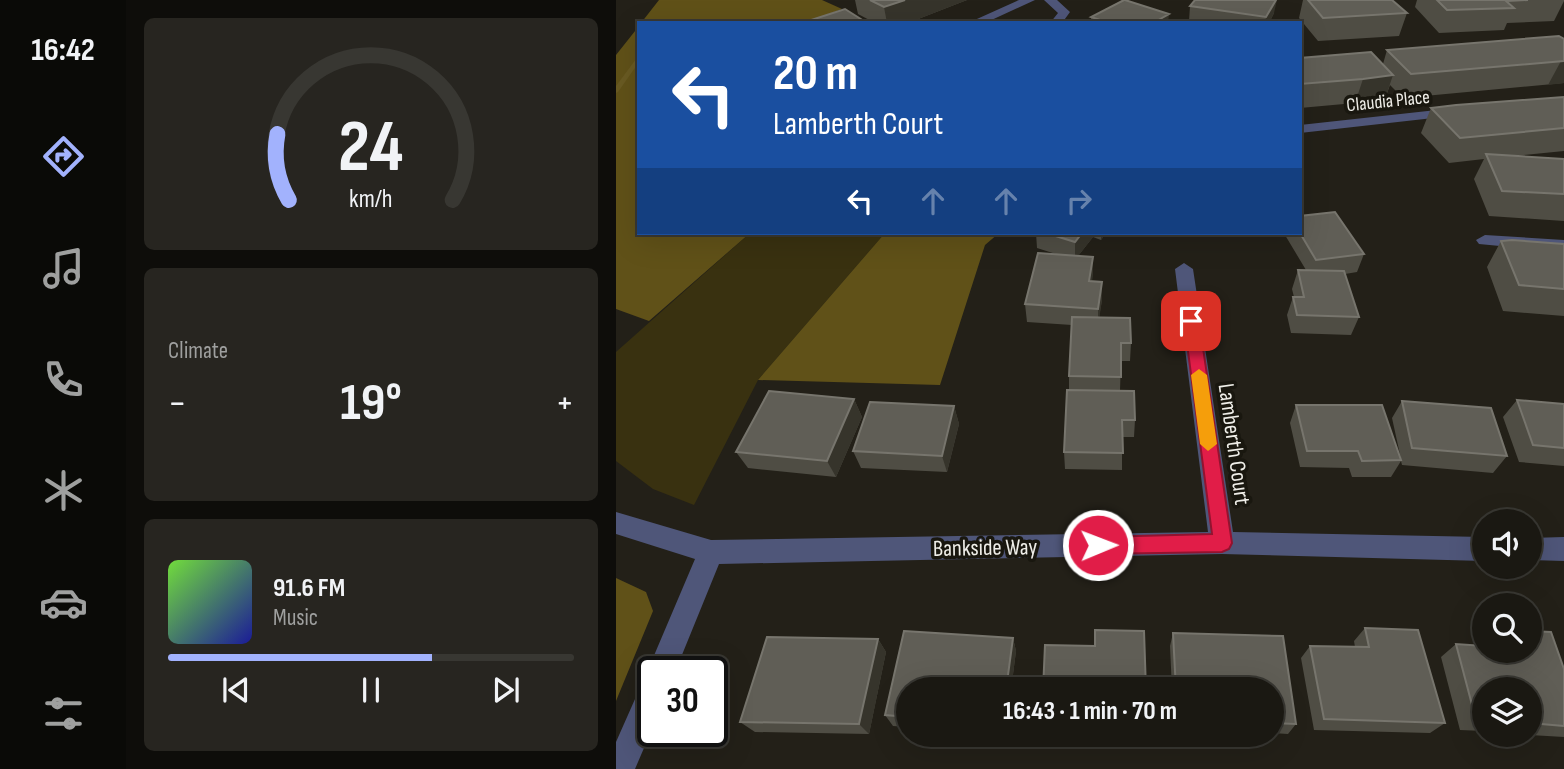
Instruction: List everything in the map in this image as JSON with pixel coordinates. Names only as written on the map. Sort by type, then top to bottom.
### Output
[{"type":"street","points":[[979,21],[1029,0]]},
{"type":"street","points":[[1051,0],[1064,12],[1057,21]]},
{"type":"street","name":"Claudia Place","points":[[1302,129],[1467,111]]},
{"type":"street","points":[[1485,240],[1564,246]]},
{"type":"street","name":"Lamberth Court","points":[[1184,269],[1222,543]]},
{"type":"street","name":"Bankside Way","points":[[616,523],[711,552],[1222,543],[1472,549]]},
{"type":"street","points":[[1542,549],[1564,549]]},
{"type":"street","points":[[668,656],[711,552]]},
{"type":"street","points":[[620,769],[637,729]]},
{"type":"shaded area","points":[[659,0],[822,0],[842,9],[811,21],[643,21]]},
{"type":"shaded area","points":[[637,29],[637,235],[748,235],[649,321],[616,309],[616,55]]},
{"type":"shaded area","points":[[748,235],[883,235],[758,380],[694,505],[653,489],[616,461],[616,352]]},
{"type":"shaded area","points":[[883,235],[997,235],[985,245],[940,385],[758,380]]},
{"type":"shaded area","points":[[616,578],[646,592],[653,611],[616,701]]},
{"type":"building","points":[[870,0],[905,0],[884,7]]},
{"type":"building","points":[[1124,0],[1169,14],[1157,21],[1103,21],[1091,17]]},
{"type":"building","points":[[1195,0],[1276,0],[1266,17],[1190,6]]},
{"type":"building","points":[[1308,0],[1392,0],[1407,13],[1323,18]]},
{"type":"building","points":[[1437,0],[1528,0],[1506,1],[1514,8],[1447,10]]},
{"type":"building","points":[[845,9],[864,21],[808,21]]},
{"type":"building","points":[[1559,36],[1564,39],[1564,61],[1411,74],[1387,50]]},
{"type":"building","points":[[1371,52],[1393,75],[1302,84],[1302,58]]},
{"type":"building","points":[[1564,97],[1564,128],[1460,138],[1431,108],[1456,105]]},
{"type":"building","points":[[1486,154],[1564,159],[1564,194],[1502,191]]},
{"type":"building","points":[[1335,212],[1364,254],[1316,260],[1301,235],[1302,216]]},
{"type":"building","points":[[1052,235],[1080,235],[1075,242]]},
{"type":"building","points":[[1501,241],[1564,244],[1564,289],[1519,285]]},
{"type":"building","points":[[1038,253],[1093,257],[1089,281],[1102,282],[1098,309],[1025,304]]},
{"type":"building","points":[[1298,270],[1344,271],[1359,317],[1297,315],[1293,297],[1304,297]]},
{"type":"building","points":[[1072,317],[1130,318],[1131,343],[1121,343],[1121,377],[1069,376]]},
{"type":"building","points":[[1067,390],[1134,391],[1135,420],[1122,420],[1123,453],[1064,452]]},
{"type":"building","points":[[769,391],[854,399],[827,461],[736,452]]},
{"type":"building","points":[[1517,400],[1564,404],[1564,448],[1533,445]]},
{"type":"building","points":[[1402,401],[1491,408],[1507,456],[1412,448]]},
{"type":"building","points":[[870,402],[954,406],[942,456],[853,451]]},
{"type":"building","points":[[1296,405],[1382,405],[1401,460],[1362,461],[1358,451],[1307,451]]},
{"type":"building","points":[[1365,628],[1418,630],[1445,723],[1324,719],[1310,646],[1369,647]]},
{"type":"building","points":[[1095,630],[1144,631],[1146,677],[1044,677],[1045,645],[1095,646]]},
{"type":"building","points":[[904,631],[1013,638],[1008,677],[896,677],[896,716],[885,715]]},
{"type":"building","points":[[1542,632],[1551,632],[1564,669],[1564,726],[1542,724],[1542,677],[1472,677],[1472,705],[1456,644],[1472,645],[1472,663],[1542,663]]},
{"type":"building","points":[[1173,633],[1283,636],[1296,724],[1284,724],[1284,677],[1175,677]]},
{"type":"building","points":[[767,637],[878,639],[859,724],[740,722]]},
{"type":"waterway","points":[[616,91],[637,60]]},
{"type":"slow traffic","points":[[1199,375],[1208,444]]},
{"type":"route","points":[[1098,545],[1222,543],[1191,321]]}]
